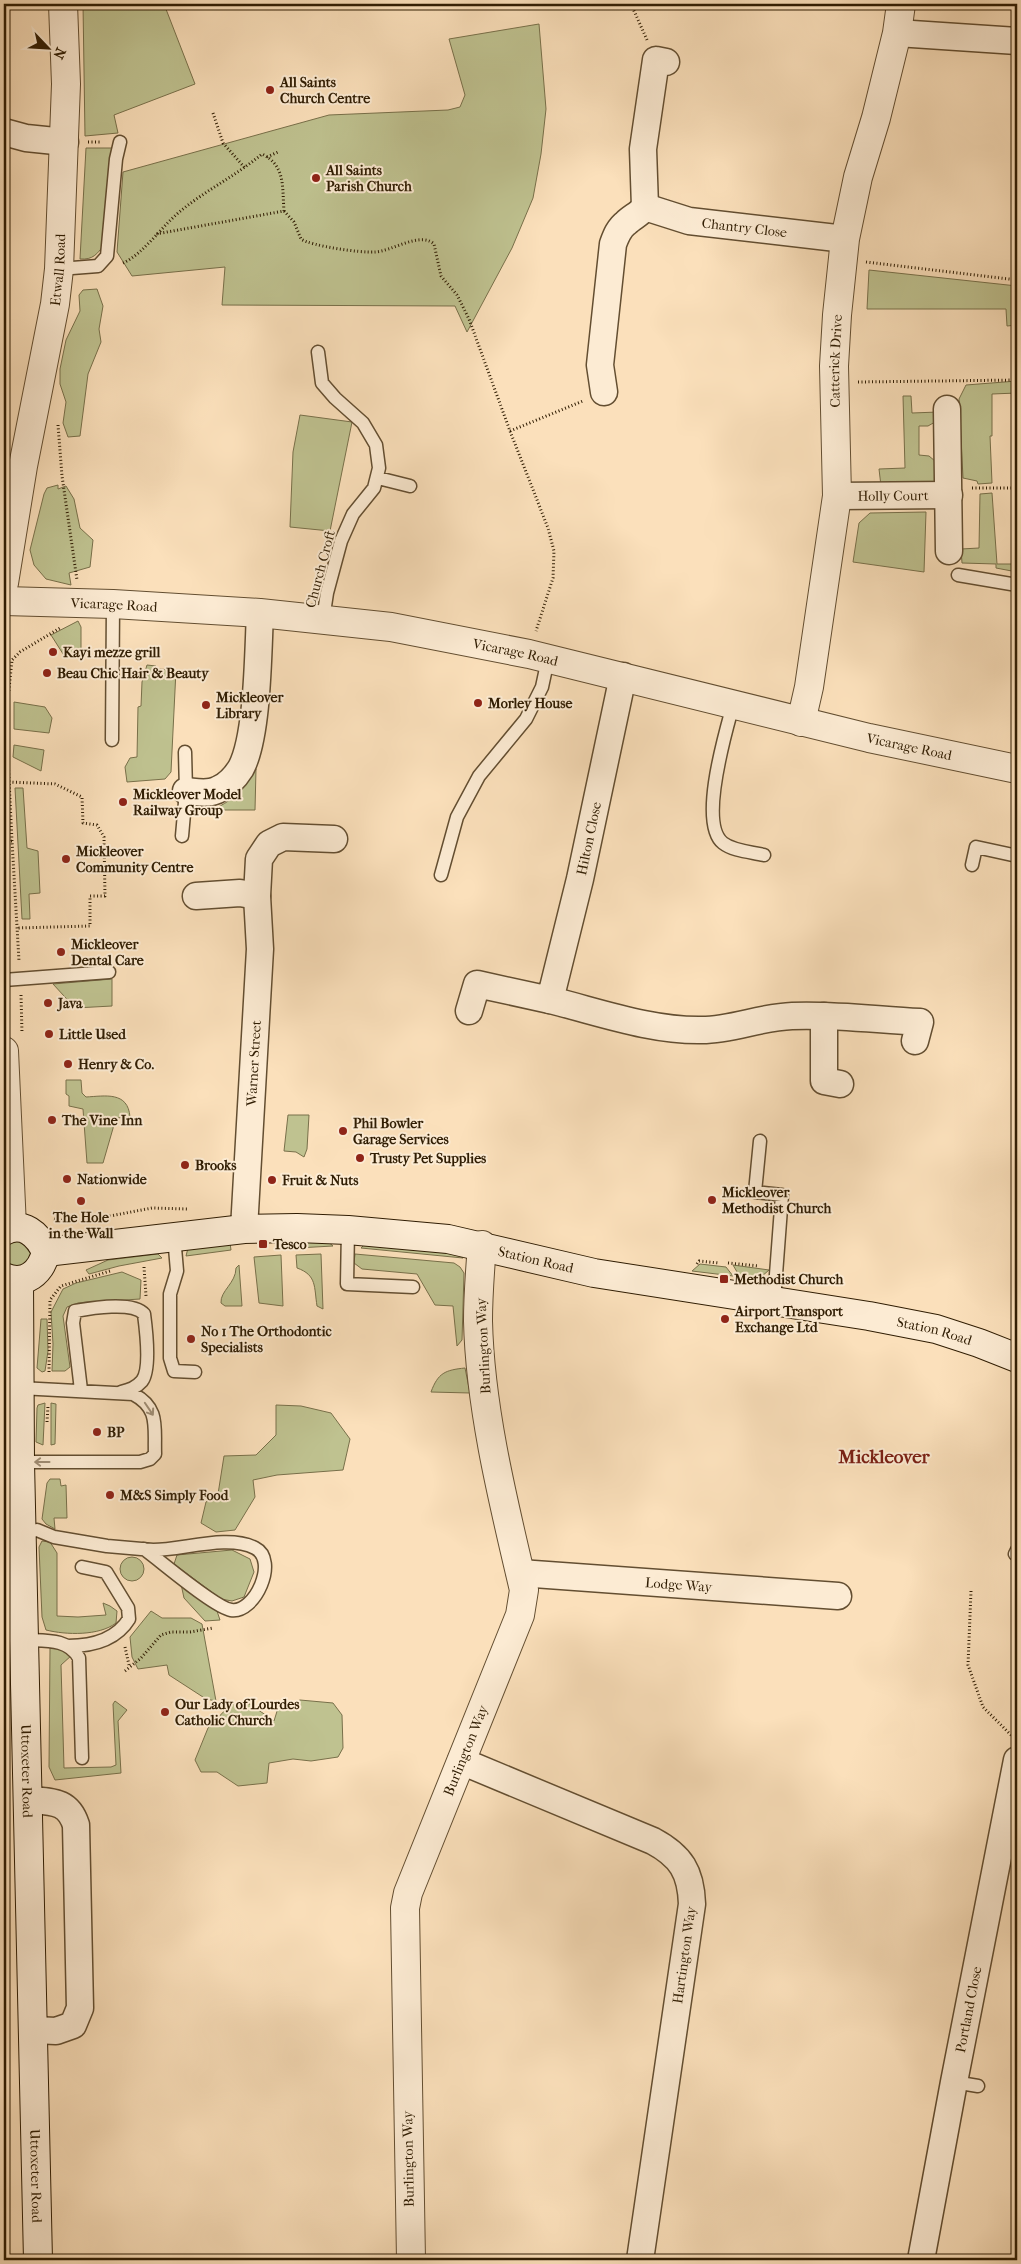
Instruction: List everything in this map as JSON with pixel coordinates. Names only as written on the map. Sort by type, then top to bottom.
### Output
[{"type":"street","name":"Etwall Road","points":[[7,532],[55,304],[59,269],[66,84],[63,4]]},
{"type":"street","name":"Catterick Drive","points":[[801,722],[810,687],[837,496],[834,366],[844,249],[858,176],[876,118],[897,33],[900,4]]},
{"type":"street","points":[[897,33],[1017,41]]},
{"type":"street","points":[[604,392],[600,365],[613,244],[618,232],[626,223],[642,212],[645,207],[642,149],[661,61]]},
{"type":"street","points":[[4,132],[26,138],[65,142]]},
{"type":"street","name":"Chantry Close","points":[[645,207],[689,221],[844,249]]},
{"type":"street","name":"Holly Court","points":[[947,409],[948,551]]},
{"type":"street","name":"Holly Court","points":[[837,496],[949,492]]},
{"type":"street","points":[[4,583],[7,532]]},
{"type":"street","name":"Vicarage Road","points":[[4,601],[113,604],[260,613],[323,618],[391,627],[539,656],[801,722],[936,753],[1017,769]]},
{"type":"street","points":[[186,791],[207,793],[218,790],[230,782],[246,755],[253,717],[260,613]]},
{"type":"street","name":"Hilton Close","points":[[550,1000],[580,879],[622,676]]},
{"type":"street","name":"Warner Street","points":[[244,1229],[260,949],[257,896],[259,859],[269,844],[283,837],[334,839]]},
{"type":"street","points":[[196,896],[240,894],[257,896]]},
{"type":"street","points":[[469,1011],[477,984],[630,1020],[679,1029],[703,1030],[777,1018],[824,1016],[920,1022],[915,1041]]},
{"type":"street","points":[[824,1016],[824,1081],[840,1084]]},
{"type":"street","points":[[4,1051],[8,1229],[27,1229],[34,1233],[41,1239],[46,1252],[40,1269],[30,1277],[11,1279]]},
{"type":"street","name":"Station Road","points":[[46,1252],[244,1229],[297,1228],[348,1230],[448,1239],[482,1245],[594,1273],[869,1316],[936,1329],[1017,1358]]},
{"type":"street","name":"Burlington Way","points":[[410,2260],[405,1908],[408,1893],[520,1616],[524,1590],[496,1459],[481,1366],[478,1321],[482,1245]]},
{"type":"street","name":"Uttoxeter Road","points":[[11,1279],[20,1388],[15,1458],[23,1533],[38,2260]]},
{"type":"street","name":"Lodge Way","points":[[520,1573],[838,1596]]},
{"type":"street","name":"Portland Close","points":[[921,2260],[966,2084],[1017,1760]]},
{"type":"street","name":"Hartington Way","points":[[461,1761],[653,1841],[674,1854],[689,1878],[692,1904],[640,2260]]},
{"type":"street","points":[[28,1800],[61,1804],[72,1812],[77,1835],[80,2008],[73,2025],[56,2031],[34,2030]]},
{"type":"lane","points":[[59,269],[98,266],[107,256],[116,159],[120,142]]},
{"type":"lane","points":[[318,352],[322,382],[335,398],[363,423],[376,445],[379,468],[378,478],[410,486]]},
{"type":"lane","name":"Church Croft","points":[[323,618],[327,593],[341,541],[353,514],[374,488],[378,478]]},
{"type":"lane","points":[[958,575],[1017,586]]},
{"type":"lane","points":[[112,740],[113,604]]},
{"type":"lane","points":[[441,875],[457,817],[479,776],[526,719],[542,687],[539,656]]},
{"type":"lane","points":[[733,705],[717,766],[713,792],[716,829],[718,837],[728,846],[764,854]]},
{"type":"lane","points":[[182,836],[186,791],[185,752]]},
{"type":"lane","points":[[972,865],[976,847],[1017,856]]},
{"type":"lane","points":[[4,980],[109,972]]},
{"type":"lane","points":[[760,1141],[756,1192],[782,1195],[774,1301]]},
{"type":"lane","points":[[348,1230],[347,1284],[413,1287]]},
{"type":"lane","points":[[174,1236],[177,1271],[170,1294],[170,1358],[174,1371],[195,1372]]},
{"type":"lane","points":[[81,1390],[73,1323],[75,1311],[127,1306],[140,1309],[144,1314],[146,1334],[145,1373],[143,1380],[133,1389],[121,1392]]},
{"type":"lane","points":[[15,1458],[140,1462],[150,1459],[155,1454],[154,1414],[150,1407],[139,1397],[121,1392],[20,1388]]},
{"type":"lane","points":[[23,1533],[37,1530],[54,1537],[72,1540],[164,1550],[232,1542],[255,1548],[261,1553],[265,1562],[265,1573],[249,1605],[242,1610],[232,1610],[223,1608],[210,1599],[144,1549]]},
{"type":"lane","points":[[68,1646],[95,1645],[116,1634],[129,1619],[128,1608],[106,1572],[82,1567]]},
{"type":"lane","points":[[24,1640],[51,1641],[68,1646],[76,1651],[79,1658],[82,1758]]},
{"type":"path","points":[[631,4],[661,61]]},
{"type":"path","points":[[213,113],[223,143],[244,168]]},
{"type":"path","points":[[65,142],[120,142]]},
{"type":"path","points":[[267,157],[278,152]]},
{"type":"path","points":[[98,266],[119,265],[131,260],[182,209],[262,154],[276,163],[279,169],[284,210],[294,222],[300,239],[315,244],[373,252],[383,251],[421,238],[431,241],[435,248],[441,276],[457,295],[469,319],[548,528],[554,550],[553,578],[539,656]]},
{"type":"path","points":[[156,234],[284,210]]},
{"type":"path","points":[[844,249],[1017,280]]},
{"type":"path","points":[[863,382],[1017,380]]},
{"type":"path","points":[[510,431],[604,392]]},
{"type":"path","points":[[9,782],[55,784],[82,798],[83,823],[97,824],[104,837],[105,896],[90,896],[90,926],[18,928],[12,841],[9,782],[6,718],[12,660],[20,652],[78,617],[80,603],[62,476],[58,417]]},
{"type":"path","points":[[949,492],[1017,488]]},
{"type":"path","points":[[4,842],[12,841]]},
{"type":"path","points":[[88,866],[104,866]]},
{"type":"path","points":[[732,1270],[729,1263],[776,1268]]},
{"type":"path","points":[[144,1267],[147,1302],[144,1314]]},
{"type":"path","points":[[970,1591],[968,1665],[983,1707],[1017,1742]]},
{"type":"path","points":[[125,1671],[141,1658],[161,1636],[171,1632],[190,1632],[213,1628]]},
{"type":"green space","points":[[83,4],[164,4],[195,84],[114,115],[118,133],[85,136]]},
{"type":"green space","name":"All Saints Parish Church","points":[[539,24],[546,109],[541,154],[533,198],[512,248],[467,332],[455,306],[222,305],[225,267],[132,276],[117,252],[123,172],[329,115],[448,110],[460,107],[465,95],[449,39]]},
{"type":"green space","points":[[86,148],[112,148],[104,245],[97,254],[80,259]]},
{"type":"green space","points":[[869,270],[1017,286],[1017,325],[1007,326],[1006,309],[867,309]]},
{"type":"green space","points":[[97,289],[103,306],[99,329],[101,342],[88,374],[80,436],[68,437],[63,423],[66,402],[60,384],[60,369],[66,340],[80,311],[79,295],[83,290]]},
{"type":"green space","points":[[1017,381],[1017,393],[992,394],[992,436],[990,436],[992,483],[978,484],[977,481],[963,478],[959,399],[966,385]]},
{"type":"green space","points":[[903,396],[911,396],[912,413],[938,412],[935,422],[928,426],[919,426],[919,455],[929,456],[935,461],[940,481],[932,485],[881,486],[879,469],[905,468]]},
{"type":"green space","points":[[300,415],[352,422],[330,531],[290,527],[293,452]]},
{"type":"green space","points":[[58,485],[58,489],[66,486],[74,499],[80,528],[93,540],[90,567],[69,573],[71,585],[46,579],[34,565],[30,550],[44,494],[47,488]]},
{"type":"green space","points":[[992,493],[997,564],[1017,564],[1017,572],[996,568],[996,564],[962,563],[961,549],[979,548],[980,494]]},
{"type":"green space","points":[[926,512],[924,572],[853,562],[859,523],[870,513]]},
{"type":"green space","points":[[78,621],[81,627],[81,653],[65,657],[51,635]]},
{"type":"green space","points":[[147,665],[156,666],[157,669],[176,670],[171,772],[165,779],[127,782],[125,767],[130,758],[137,757],[138,707],[141,706],[142,682]]},
{"type":"green space","points":[[14,702],[45,707],[52,718],[49,733],[14,729]]},
{"type":"green space","points":[[14,745],[44,750],[41,771],[13,757]]},
{"type":"green space","points":[[256,769],[255,810],[212,810],[233,797]]},
{"type":"green space","points":[[15,788],[23,788],[27,848],[38,851],[40,893],[29,894],[30,919],[22,919]]},
{"type":"green space","points":[[112,979],[112,1006],[75,1008],[53,984]]},
{"type":"green space","points":[[66,1080],[81,1080],[82,1093],[86,1097],[114,1097],[125,1103],[128,1109],[130,1117],[116,1118],[103,1163],[87,1163],[83,1109],[69,1106],[69,1096],[66,1094]]},
{"type":"green space","points":[[288,1115],[309,1115],[307,1149],[304,1157],[296,1152],[284,1151]]},
{"type":"green space","points":[[19,1239],[33,1253],[24,1267],[7,1266],[4,1263],[4,1244]]},
{"type":"green space","points":[[296,1240],[326,1240],[333,1246],[297,1248]]},
{"type":"green space","points":[[367,1242],[456,1252],[463,1258],[361,1248]]},
{"type":"green space","points":[[230,1243],[231,1250],[186,1256],[188,1248]]},
{"type":"green space","points":[[158,1254],[162,1258],[89,1274],[86,1270],[108,1260]]},
{"type":"green space","points":[[321,1254],[323,1309],[317,1306],[315,1287],[311,1278],[308,1274],[297,1268],[296,1255]]},
{"type":"green space","points":[[355,1254],[454,1263],[460,1267],[464,1273],[462,1340],[457,1346],[453,1306],[435,1305],[417,1274],[362,1269],[354,1263]]},
{"type":"green space","points":[[281,1255],[283,1306],[259,1303],[254,1257]]},
{"type":"green space","points":[[700,1264],[726,1267],[733,1276],[692,1271]]},
{"type":"green space","points":[[239,1265],[242,1306],[225,1306],[221,1303],[221,1299],[234,1278],[236,1268]]},
{"type":"green space","points":[[733,1265],[769,1270],[756,1279],[740,1277]]},
{"type":"green space","points":[[122,1272],[141,1280],[140,1299],[78,1303],[67,1307],[63,1316],[70,1367],[65,1371],[52,1371],[51,1312],[63,1289],[76,1283]]},
{"type":"green space","points":[[41,1319],[47,1319],[48,1351],[45,1371],[42,1372],[37,1368]]},
{"type":"green space","points":[[465,1368],[470,1393],[431,1392],[436,1381],[447,1371]]},
{"type":"green space","points":[[45,1403],[43,1445],[36,1442],[37,1408],[38,1405]]},
{"type":"green space","points":[[51,1403],[56,1404],[55,1444],[51,1445]]},
{"type":"green space","points":[[276,1405],[301,1406],[331,1413],[350,1439],[343,1470],[277,1475],[253,1480],[255,1497],[235,1530],[216,1532],[201,1523],[206,1502],[218,1494],[224,1456],[256,1455],[276,1435]]},
{"type":"green space","points":[[50,1479],[60,1479],[61,1486],[66,1485],[67,1518],[54,1518],[55,1529],[46,1524],[42,1519],[47,1483]]},
{"type":"green space","points":[[42,1541],[50,1542],[57,1553],[57,1616],[106,1615],[103,1603],[117,1611],[116,1623],[101,1630],[82,1633],[63,1633],[46,1630],[42,1617],[39,1547]]},
{"type":"green space","points":[[232,1550],[250,1559],[254,1572],[244,1597],[232,1601],[221,1599],[174,1564],[177,1555]]},
{"type":"green space","points":[[132,1557],[141,1560],[144,1569],[141,1578],[132,1581],[123,1578],[120,1569],[123,1560]]},
{"type":"green space","points":[[181,1584],[216,1608],[220,1620],[205,1621],[184,1598]]},
{"type":"green space","points":[[151,1611],[162,1618],[191,1618],[202,1624],[216,1701],[206,1699],[169,1675],[167,1665],[138,1669],[132,1657],[130,1637]]},
{"type":"green space","points":[[50,1648],[66,1648],[72,1655],[61,1665],[64,1768],[111,1767],[116,1765],[113,1704],[115,1701],[127,1710],[118,1721],[121,1773],[55,1780],[49,1767]]},
{"type":"green space","points":[[300,1700],[333,1703],[342,1715],[343,1748],[338,1757],[311,1761],[293,1759],[269,1763],[267,1783],[238,1786],[217,1772],[201,1772],[195,1760],[208,1728],[231,1704],[250,1704],[274,1721],[278,1708]]},
{"type":"place","name":"All Saints Church Centre","points":[[270,90]]},
{"type":"place","name":"All Saints Parish Church","points":[[316,178]]},
{"type":"place","name":"Kayi mezze grill","points":[[53,652]]},
{"type":"place","name":"Beau Chic Hair & Beauty","points":[[47,673]]},
{"type":"place","name":"Morley House","points":[[478,703]]},
{"type":"place","name":"Mickleover Library","points":[[206,705]]},
{"type":"place","name":"Mickleover Model Railway Group","points":[[123,802]]},
{"type":"place","name":"Mickleover Community Centre","points":[[66,859]]},
{"type":"place","name":"Mickleover Dental Care","points":[[61,952]]},
{"type":"place","name":"Java","points":[[48,1003]]},
{"type":"place","name":"Little Used","points":[[49,1034]]},
{"type":"place","name":"Henry & Co.","points":[[68,1064]]},
{"type":"place","name":"The Vine Inn","points":[[52,1120]]},
{"type":"place","name":"Phil Bowler Garage Services","points":[[343,1131]]},
{"type":"place","name":"Trusty Pet Supplies","points":[[360,1158]]},
{"type":"place","name":"Brooks","points":[[185,1165]]},
{"type":"place","name":"Nationwide","points":[[67,1179]]},
{"type":"place","name":"Fruit & Nuts","points":[[272,1180]]},
{"type":"place","name":"Mickleover Methodist Church","points":[[712,1200]]},
{"type":"place","name":"The Hole in the Wall","points":[[81,1201]]},
{"type":"place","name":"Tesco","points":[[263,1244]]},
{"type":"place","name":"Methodist Church","points":[[724,1279]]},
{"type":"place","name":"Airport Transport Exchange Ltd","points":[[725,1319]]},
{"type":"place","name":"No 1 The Orthodontic Specialists","points":[[191,1339]]},
{"type":"place","name":"BP","points":[[97,1432]]},
{"type":"place","name":"M&S Simply Food","points":[[110,1495]]},
{"type":"place","name":"Our Lady of Lourdes Catholic Church","points":[[165,1712]]},
{"type":"district","name":"Mickleover","points":[[884,1456]]}]
